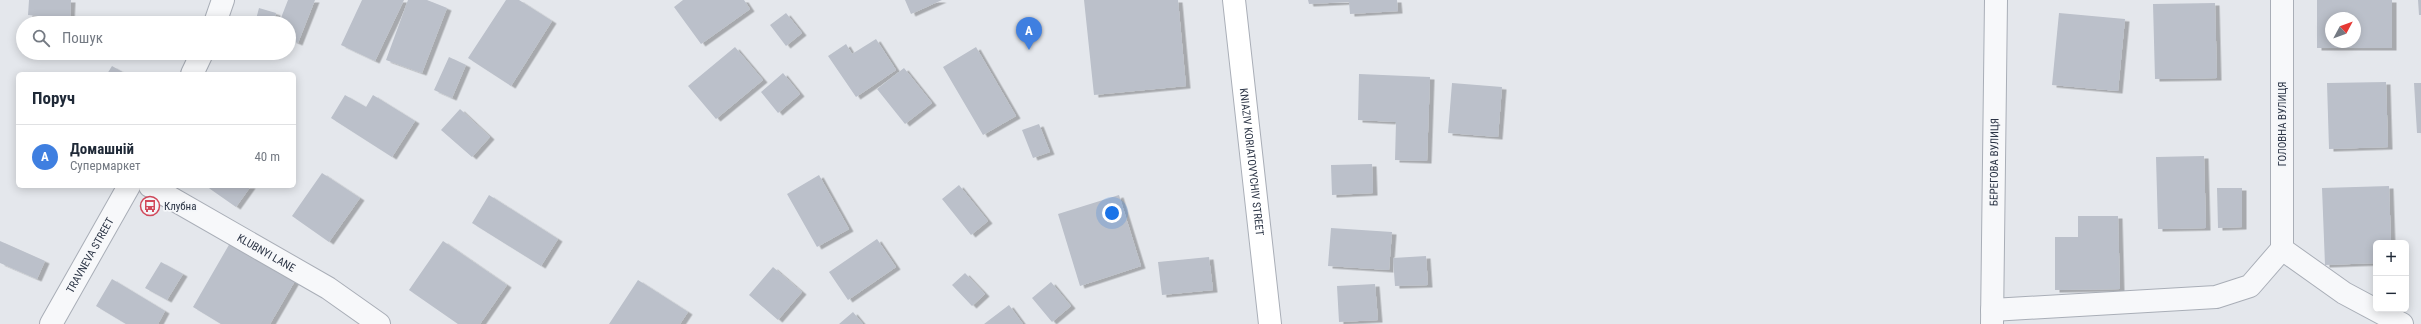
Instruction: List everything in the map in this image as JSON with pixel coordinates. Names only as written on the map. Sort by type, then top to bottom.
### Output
[{"type":"main road","name":"KNIAZIV KORIATOVYCHIV STREET","points":[[1234,0],[1270,324]]},
{"type":"street","points":[[217,16],[223,0]]},
{"type":"street","name":"БЕРЕГОВА ВУЛИЦЯ","points":[[1992,317],[1996,0]]},
{"type":"street","name":"ГОЛОВНА ВУЛИЦЯ","points":[[2282,0],[2282,249]]},
{"type":"street","points":[[193,72],[199,60]]},
{"type":"street","name":"TRAVNEVA STREET","points":[[51,324],[128,188]]},
{"type":"street","name":"KLUBNYI LANE","points":[[153,188],[328,288],[379,324]]},
{"type":"street","points":[[1992,317],[2216,297],[2250,286],[2282,249],[2344,293],[2402,324]]},
{"type":"building","points":[[29,0],[71,0],[70,16],[28,15]]},
{"type":"building","points":[[288,0],[315,0],[298,43],[296,42],[296,16],[282,16]]},
{"type":"building","points":[[362,0],[404,0],[375,61],[341,45]]},
{"type":"building","points":[[408,0],[427,0],[447,8],[422,73],[386,60]]},
{"type":"building","points":[[506,0],[519,0],[552,21],[511,86],[468,58]]},
{"type":"building","points":[[683,0],[744,0],[750,9],[701,44],[674,7]]},
{"type":"building","points":[[905,0],[942,0],[911,14]]},
{"type":"building","points":[[1084,0],[1178,0],[1186,86],[1094,95]]},
{"type":"building","points":[[1308,0],[1397,0],[1398,11],[1350,14],[1349,2],[1309,4]]},
{"type":"building","points":[[2317,0],[2392,0],[2392,48],[2361,48],[2361,12],[2325,12],[2325,48],[2317,48]]},
{"type":"building","points":[[2418,0],[2421,0],[2421,15],[2419,15]]},
{"type":"building","points":[[2215,3],[2217,78],[2155,79],[2153,4]]},
{"type":"building","points":[[259,8],[276,13],[275,16],[257,16]]},
{"type":"building","points":[[786,13],[802,33],[786,46],[770,25]]},
{"type":"building","points":[[2059,13],[2125,19],[2118,91],[2052,85]]},
{"type":"building","points":[[876,39],[896,70],[856,97],[828,56],[846,44],[852,54]]},
{"type":"building","points":[[735,47],[763,80],[716,119],[688,86]]},
{"type":"building","points":[[976,47],[1016,116],[983,135],[943,67]]},
{"type":"building","points":[[449,57],[466,65],[452,98],[434,90]]},
{"type":"building","points":[[112,66],[122,72],[108,72]]},
{"type":"building","points":[[904,68],[932,103],[905,124],[877,89]]},
{"type":"building","points":[[783,73],[800,94],[778,113],[761,92]]},
{"type":"building","points":[[1359,74],[1430,77],[1427,161],[1395,160],[1396,122],[1358,120]]},
{"type":"building","points":[[2386,82],[2388,147],[2329,149],[2327,83]]},
{"type":"building","points":[[1452,83],[1502,87],[1498,137],[1448,133]]},
{"type":"building","points":[[2414,83],[2421,83],[2421,133],[2417,133]]},
{"type":"building","points":[[345,95],[366,107],[373,95],[415,121],[392,157],[331,118]]},
{"type":"building","points":[[460,109],[490,137],[472,157],[441,130]]},
{"type":"building","points":[[1039,124],[1050,152],[1033,158],[1022,130]]},
{"type":"building","points":[[2204,156],[2206,228],[2158,229],[2156,157]]},
{"type":"building","points":[[1372,164],[1373,193],[1332,195],[1331,165]]},
{"type":"building","points":[[322,173],[360,198],[329,242],[292,216]]},
{"type":"building","points":[[819,175],[849,229],[817,247],[787,194]]},
{"type":"building","points":[[959,185],[988,221],[971,235],[942,199]]},
{"type":"building","points":[[2389,186],[2391,240],[2373,240],[2373,263],[2325,265],[2322,188]]},
{"type":"building","points":[[209,188],[250,188],[236,207]]},
{"type":"building","points":[[2217,188],[2242,188],[2242,227],[2218,228]]},
{"type":"building","points":[[489,195],[558,239],[541,266],[472,223]]},
{"type":"building","points":[[1119,195],[1141,266],[1080,286],[1058,214]]},
{"type":"building","points":[[2078,216],[2118,216],[2120,289],[2055,290],[2055,237],[2078,237]]},
{"type":"building","points":[[1331,228],[1392,232],[1389,270],[1328,266]]},
{"type":"building","points":[[877,239],[896,267],[848,300],[829,272]]},
{"type":"building","points":[[0,241],[45,261],[37,279],[0,263]]},
{"type":"building","points":[[443,241],[507,285],[480,324],[458,324],[409,290]]},
{"type":"building","points":[[230,243],[295,281],[270,324],[221,324],[193,307]]},
{"type":"building","points":[[1426,256],[1428,285],[1395,286],[1393,258]]},
{"type":"building","points":[[1209,257],[1213,290],[1162,295],[1158,262]]},
{"type":"building","points":[[161,262],[183,274],[167,300],[145,288]]},
{"type":"building","points":[[773,267],[802,292],[778,320],[749,295]]},
{"type":"building","points":[[965,273],[985,294],[972,306],[952,285]]},
{"type":"building","points":[[112,279],[165,311],[158,324],[126,324],[96,306]]},
{"type":"building","points":[[638,280],[688,312],[680,324],[609,324]]},
{"type":"building","points":[[1051,282],[1071,306],[1052,322],[1032,298]]},
{"type":"building","points":[[1375,284],[1378,320],[1339,322],[1337,286]]},
{"type":"building","points":[[1009,305],[1023,324],[984,324]]},
{"type":"building","points":[[853,312],[863,324],[839,324]]},
{"type":"place","name":"Домашній","points":[[1029,50]]},
{"type":"place","name":"Клубна","points":[[150,206]]}]
